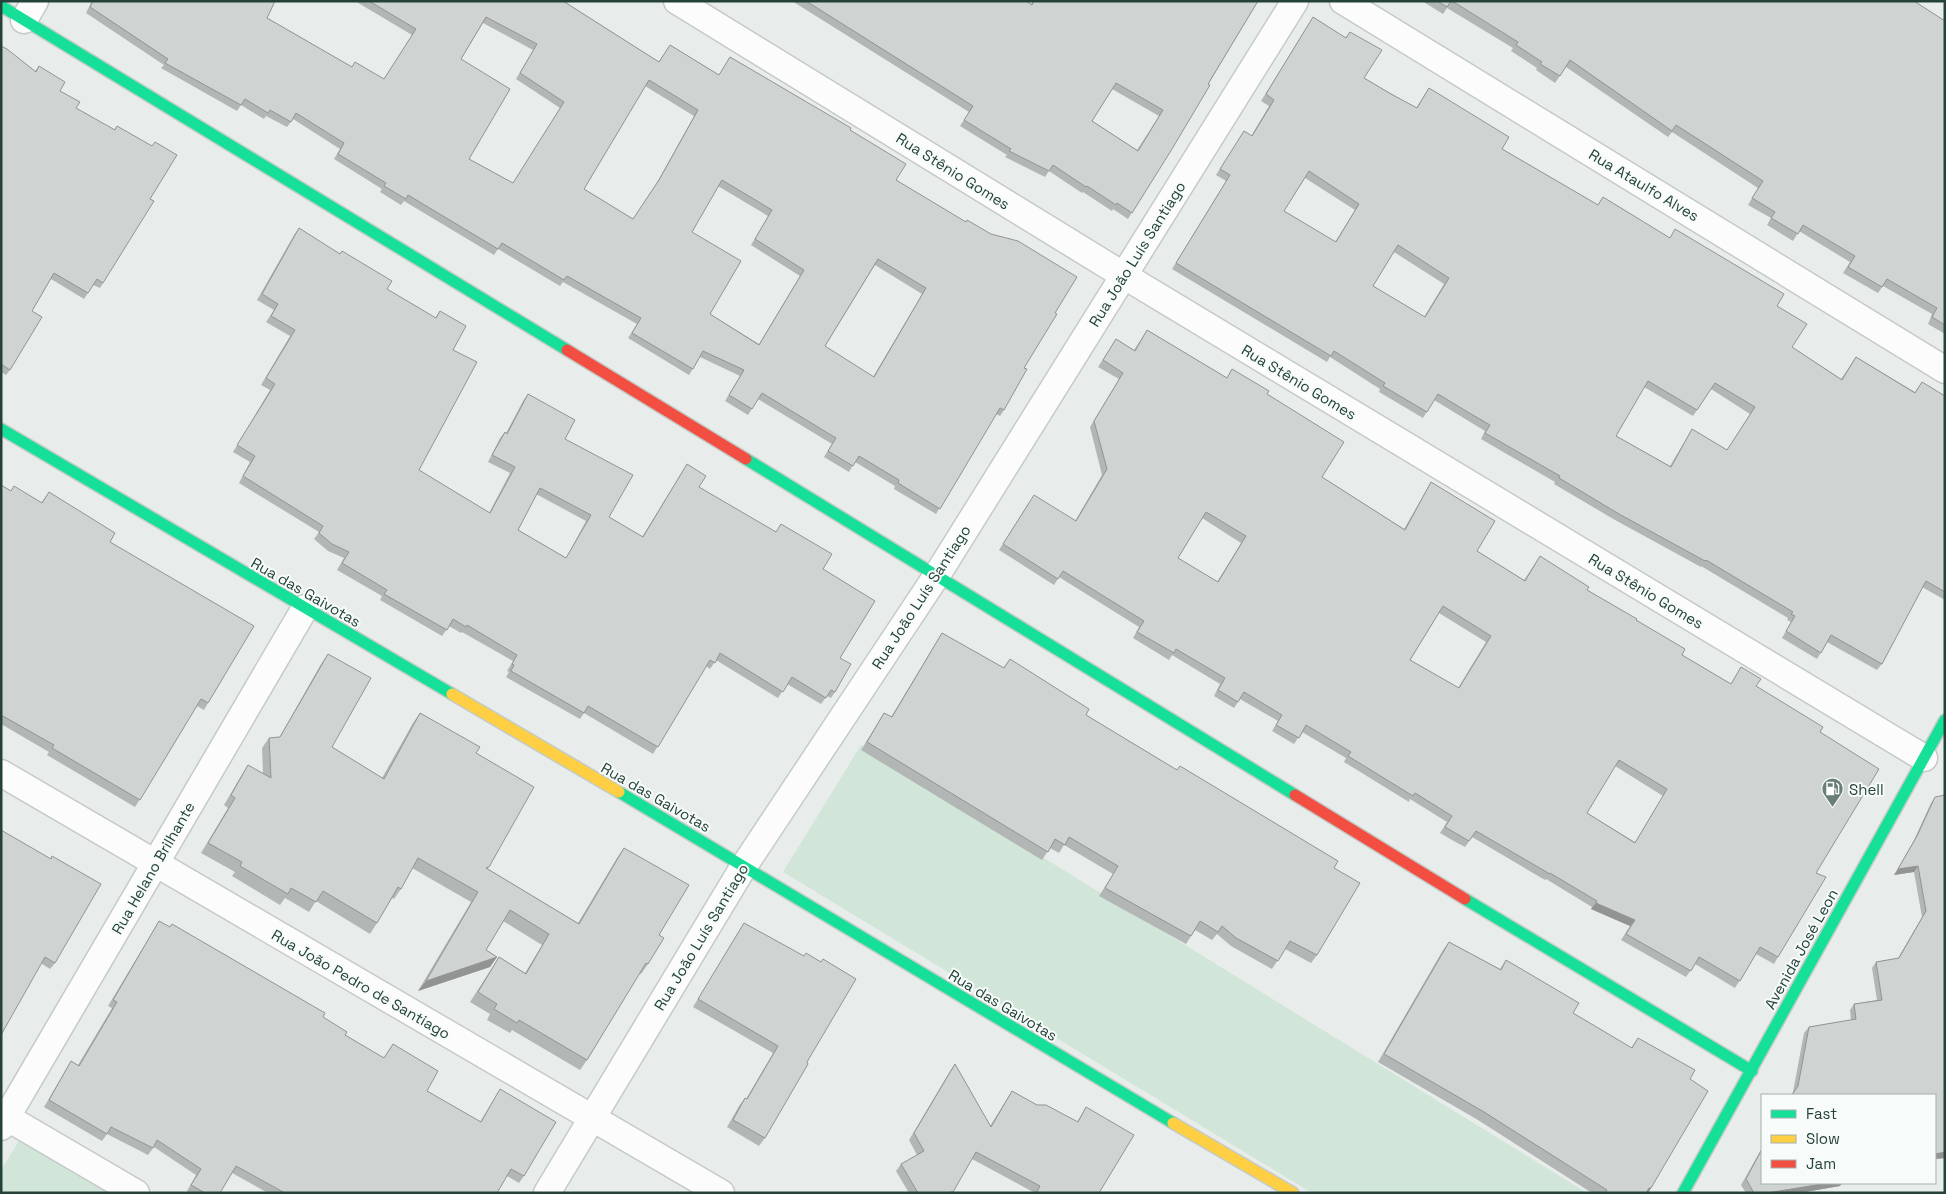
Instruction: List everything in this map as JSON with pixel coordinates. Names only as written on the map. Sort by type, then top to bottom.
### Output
[{"type":"street","name":"Rua Stênio Gomes","points":[[677,1],[1123,275],[1924,758]]},
{"type":"street","name":"Rua João Luís Santiago","points":[[547,1193],[744,866],[937,575],[1295,1]]},
{"type":"street","name":"Rua Ataulfo Alves","points":[[1342,1],[1945,370]]},
{"type":"street","points":[[1,6],[29,11],[937,575],[1459,896],[1752,1071]]},
{"type":"street","name":"Rua das Gaivotas","points":[[1,429],[744,866],[1056,1054],[1293,1193]]},
{"type":"street","name":"Rua Helano Brilhante","points":[[3,1119],[156,864],[305,608]]},
{"type":"street","name":"Avenida José Leon","points":[[1684,1193],[1945,720]]},
{"type":"street","name":"Rua João Pedro de Santiago","points":[[1,773],[720,1193]]},
{"type":"street","points":[[3,1119],[136,1193]]},
{"type":"green space","points":[[861,745],[1587,1193],[1312,1193],[783,872]]},
{"type":"green space","points":[[20,1139],[111,1193],[1,1193],[1,1170]]},
{"type":"building","points":[[93,1],[275,1],[267,18],[352,67],[355,62],[384,79],[416,29],[369,1],[563,1],[659,62],[670,45],[719,75],[730,57],[851,128],[850,130],[906,164],[896,180],[966,222],[967,220],[991,234],[1018,241],[1077,277],[1024,368],[1027,369],[1004,410],[1000,408],[940,509],[898,483],[899,480],[859,456],[853,466],[828,451],[836,438],[762,393],[752,409],[729,395],[744,370],[703,351],[693,369],[632,333],[641,318],[567,276],[564,280],[502,243],[498,249],[408,195],[406,199],[384,186],[386,183],[338,154],[344,143],[296,113],[291,122],[270,110],[268,113],[245,99],[241,105],[165,63],[168,59],[90,7]],"holes":[[[486,17],[537,44],[520,73],[564,102],[513,183],[469,159],[510,89],[461,59]],[[649,80],[698,110],[659,180],[633,219],[584,189]],[[722,180],[772,210],[755,239],[804,270],[759,345],[710,314],[741,261],[692,232]],[[878,259],[926,288],[874,377],[825,346]]]},
{"type":"building","points":[[806,1],[1026,1],[1032,5],[1034,1],[1258,1],[1208,84],[1210,85],[1172,149],[1132,213],[1086,187],[1053,165],[1049,171],[1009,151],[1011,149],[964,120],[973,106]],"holes":[[[1116,83],[1163,110],[1138,151],[1092,121]]]},
{"type":"building","points":[[1437,1],[1451,1],[1447,7]]},
{"type":"building","points":[[1452,1],[1914,1],[1945,21],[1945,325],[1932,317],[1937,308],[1887,279],[1882,287],[1848,267],[1855,256],[1803,225],[1798,234],[1771,218],[1775,212],[1752,198],[1763,181],[1676,125],[1672,131],[1570,60],[1560,76],[1540,64],[1542,62],[1516,45],[1518,42]]},
{"type":"building","points":[[1313,17],[1346,38],[1350,32],[1382,50],[1364,78],[1417,108],[1429,88],[1509,137],[1502,149],[1598,205],[1603,197],[1670,238],[1675,229],[1784,294],[1777,306],[1807,324],[1792,347],[1842,380],[1856,357],[1915,393],[1922,382],[1945,396],[1945,592],[1926,581],[1882,664],[1831,635],[1821,653],[1786,631],[1795,616],[1791,614],[1793,612],[1706,560],[1619,514],[1559,478],[1560,476],[1485,433],[1490,425],[1438,394],[1427,412],[1383,386],[1385,383],[1334,351],[1331,356],[1176,263],[1230,175],[1220,169],[1244,131],[1252,136],[1274,100],[1266,94]],"holes":[[[1309,171],[1359,204],[1336,242],[1284,211]],[[1398,245],[1449,278],[1425,317],[1373,286]],[[1648,381],[1697,410],[1715,383],[1755,407],[1727,450],[1692,429],[1671,467],[1616,436]]]},
{"type":"building","points":[[1,46],[36,72],[39,66],[65,82],[60,91],[80,102],[76,108],[115,130],[117,126],[152,146],[155,142],[177,155],[150,199],[154,201],[103,283],[97,279],[88,293],[54,273],[32,311],[42,317],[10,370],[1,364]]},
{"type":"building","points":[[299,228],[340,254],[342,251],[392,281],[387,289],[436,318],[440,311],[466,326],[453,350],[477,362],[419,470],[490,513],[515,467],[492,455],[505,432],[507,434],[528,394],[575,420],[565,439],[633,475],[609,517],[643,537],[687,464],[706,476],[699,487],[776,532],[781,524],[832,554],[823,569],[875,601],[840,658],[851,664],[835,692],[831,690],[826,698],[792,677],[783,692],[720,653],[715,663],[710,660],[658,747],[588,706],[584,713],[511,671],[514,665],[512,664],[517,655],[467,625],[466,627],[453,619],[447,630],[384,594],[387,590],[342,563],[349,552],[332,544],[319,533],[323,526],[243,476],[255,456],[237,445],[275,384],[266,378],[295,330],[271,316],[278,304],[262,294]],"holes":[[[540,488],[591,515],[566,558],[518,530]]]},
{"type":"building","points":[[1147,330],[1227,378],[1232,369],[1269,391],[1267,394],[1344,442],[1322,477],[1405,530],[1431,482],[1495,521],[1477,551],[1525,581],[1540,556],[1589,587],[1587,590],[1685,649],[1682,655],[1731,684],[1741,667],[1761,679],[1756,686],[1823,727],[1820,732],[1879,769],[1816,873],[1826,877],[1778,957],[1760,947],[1740,981],[1699,957],[1691,971],[1626,934],[1635,920],[1596,903],[1597,901],[1476,831],[1469,841],[1445,827],[1452,816],[1415,793],[1413,796],[1348,756],[1351,752],[1306,725],[1299,738],[1276,725],[1282,715],[1244,692],[1238,702],[1218,690],[1225,678],[1176,649],[1174,653],[1137,632],[1144,621],[1063,571],[1058,579],[1003,544],[1034,495],[1076,521],[1107,469],[1094,421],[1123,373],[1103,360],[1116,339],[1135,351]],"holes":[[[1206,512],[1246,536],[1218,582],[1178,558]],[[1443,606],[1491,636],[1459,688],[1410,660]],[[1619,760],[1667,789],[1635,843],[1587,813]]]},
{"type":"building","points":[[1,485],[11,491],[14,486],[42,503],[49,492],[115,533],[110,542],[254,626],[208,703],[201,699],[140,800],[52,748],[54,745],[1,715]]},
{"type":"building","points":[[942,633],[1004,668],[1010,659],[1089,709],[1086,715],[1177,770],[1180,766],[1338,861],[1334,868],[1360,883],[1317,955],[1290,941],[1278,961],[1236,938],[1222,926],[1218,932],[1200,921],[1191,936],[1105,888],[1118,866],[1069,837],[1065,845],[1055,839],[1048,852],[867,742],[884,713],[892,717]]},
{"type":"building","points":[[328,654],[371,678],[332,747],[384,779],[420,713],[480,747],[476,753],[534,787],[489,867],[486,868],[579,924],[624,848],[689,885],[659,935],[664,938],[648,964],[646,963],[587,1060],[519,1020],[517,1023],[494,1009],[497,1004],[478,992],[499,957],[526,974],[549,934],[510,910],[486,950],[497,957],[426,981],[478,892],[418,858],[401,889],[398,887],[377,923],[323,891],[316,902],[291,888],[288,894],[240,866],[242,862],[208,843],[235,798],[231,795],[248,765],[271,778],[269,738],[280,737]]},
{"type":"building","points":[[1945,795],[1945,1152],[1936,1154],[1936,1094],[1793,1094],[1798,1086],[1809,1027],[1856,1019],[1854,1004],[1882,1000],[1876,962],[1899,958],[1926,911],[1918,866],[1898,869],[1917,836],[1935,797]]},
{"type":"building","points":[[1,830],[51,859],[52,856],[101,884],[55,963],[45,957],[1,1035]]},
{"type":"building","points":[[159,921],[170,927],[172,924],[325,1013],[323,1017],[347,1032],[345,1035],[384,1058],[393,1044],[438,1071],[427,1091],[481,1122],[500,1089],[556,1122],[524,1176],[511,1169],[497,1193],[285,1193],[236,1166],[220,1193],[205,1193],[191,1185],[201,1169],[157,1140],[153,1148],[111,1127],[107,1134],[49,1100],[71,1061],[79,1066],[117,1002],[113,1000]]},
{"type":"building","points":[[744,923],[804,956],[806,953],[821,962],[823,959],[856,979],[765,1138],[733,1120],[778,1046],[698,999]]},
{"type":"building","points":[[1449,942],[1501,970],[1506,960],[1579,1003],[1573,1013],[1632,1048],[1638,1038],[1695,1070],[1690,1079],[1708,1091],[1651,1188],[1646,1193],[1605,1193],[1607,1190],[1484,1112],[1384,1054]]},
{"type":"building","points":[[955,1064],[991,1127],[1012,1091],[1037,1105],[1046,1105],[1078,1122],[1086,1107],[1134,1135],[1099,1193],[1039,1193],[1037,1192],[1040,1186],[976,1152],[953,1192],[918,1193],[901,1164],[924,1151],[914,1133]]},
{"type":"building","points":[[1761,1151],[1761,1184],[1822,1184],[1767,1193],[1754,1193],[1746,1179]]},
{"type":"traffic: fast","points":[[1,6],[567,350]]},
{"type":"traffic: fast","points":[[1,429],[452,694]]},
{"type":"traffic: fast","points":[[746,459],[1295,795]]},
{"type":"traffic: fast","points":[[1683,1193],[1945,720]]},
{"type":"traffic: fast","points":[[619,792],[1173,1123]]},
{"type":"traffic: fast","points":[[1465,899],[1752,1071]]},
{"type":"traffic: slow","points":[[452,694],[619,792]]},
{"type":"traffic: slow","points":[[1173,1123],[1293,1193]]},
{"type":"traffic: jam","points":[[567,350],[746,459]]},
{"type":"traffic: jam","points":[[1295,795],[1465,899]]},
{"type":"place","name":"Shell","points":[[1833,808]]}]
